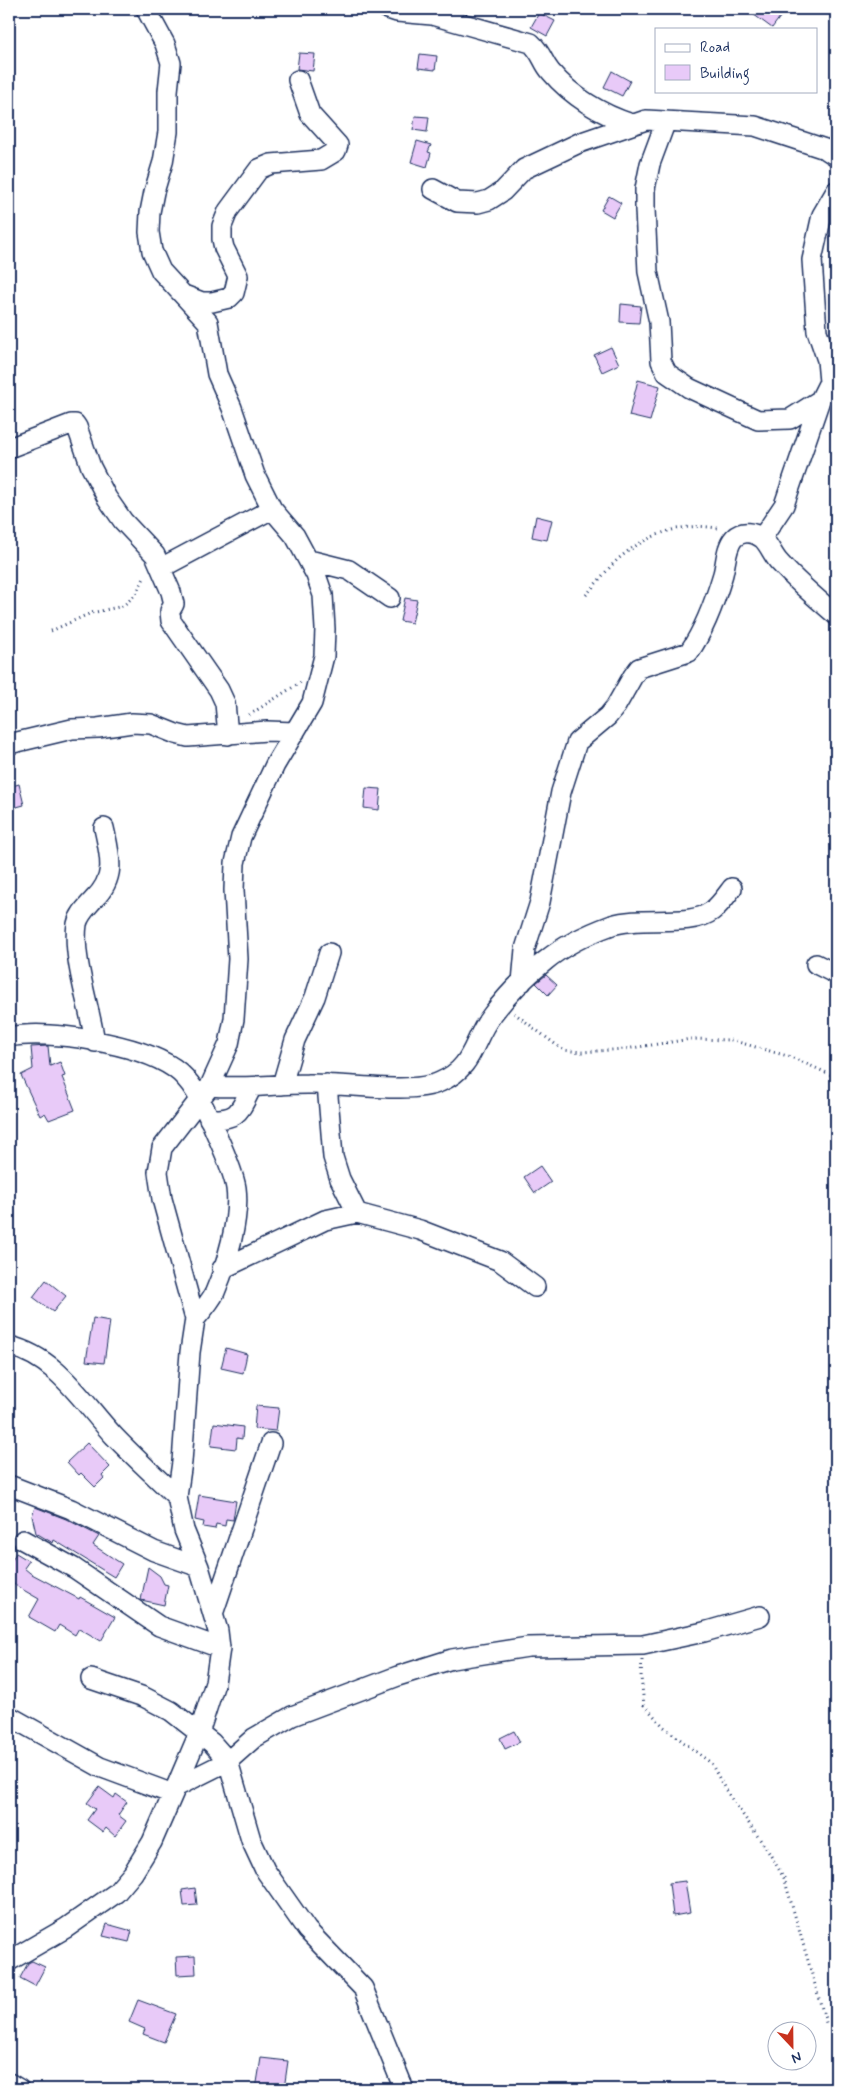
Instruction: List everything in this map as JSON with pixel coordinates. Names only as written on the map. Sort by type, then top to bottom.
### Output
[{"type":"street","points":[[9,1961],[66,1928],[116,1893],[133,1873],[152,1842],[199,1733],[215,1683],[220,1648],[213,1614],[199,1568],[184,1530],[176,1497],[182,1462],[190,1352],[195,1319],[162,1199],[158,1172],[162,1148],[205,1092],[226,1054],[234,1019],[238,959],[234,890],[235,863],[241,837],[275,765],[312,704],[321,667],[325,629],[323,595],[309,560],[295,536],[272,509],[255,475],[232,408],[217,374],[208,322],[160,271],[152,251],[149,232],[154,192],[163,162],[168,132],[168,91],[171,63],[166,44],[146,9]]},
{"type":"street","points":[[388,9],[397,12],[432,15],[531,43],[541,52],[549,70],[572,92],[614,118],[632,124]]},
{"type":"street","points":[[183,294],[202,302],[212,302],[229,298],[234,293],[238,276],[224,248],[222,226],[228,212],[259,169],[271,164],[321,160],[336,151],[338,145],[310,114],[298,80]]},
{"type":"street","points":[[433,189],[458,202],[478,203],[489,200],[503,191],[524,169],[579,143],[646,120],[755,126],[825,149],[836,156]]},
{"type":"street","points":[[666,121],[650,164],[644,188],[644,209],[648,272],[659,322],[661,361],[667,373],[689,388],[743,415],[758,420],[790,419],[820,400]]},
{"type":"street","points":[[762,538],[784,505],[820,400],[832,380],[828,360],[817,331],[812,260],[822,215],[836,191]]},
{"type":"street","points":[[9,448],[52,430],[75,424],[91,467],[107,498],[123,521],[158,561],[174,604],[170,611],[171,620],[219,690],[225,703],[228,731]]},
{"type":"street","points":[[158,561],[272,509]]},
{"type":"street","points":[[522,982],[524,949],[542,894],[560,792],[577,742],[616,706],[639,668],[689,652],[705,623],[715,598],[729,545],[739,534],[745,532],[762,538],[779,562],[811,594],[836,615]]},
{"type":"street","points":[[309,560],[348,570],[390,598]]},
{"type":"street","points":[[9,744],[72,729],[98,728],[132,723],[151,724],[188,737],[228,731],[295,732]]},
{"type":"street","points":[[95,1042],[76,944],[78,923],[83,910],[102,892],[108,880],[111,866],[104,828]]},
{"type":"street","points":[[9,1037],[42,1035],[95,1042],[135,1050],[174,1068],[205,1092],[282,1085],[328,1084],[400,1088],[439,1083],[457,1072],[467,1061],[485,1024],[522,982],[554,955],[612,925],[636,921],[680,921],[697,918],[711,912],[732,888]]},
{"type":"street","points":[[282,1085],[295,1040],[314,997],[329,953]]},
{"type":"street","points":[[816,964],[836,974]]},
{"type":"street","points":[[328,1084],[333,1158],[340,1179],[357,1213]]},
{"type":"street","points":[[209,1119],[228,1119],[239,1113],[252,1087]]},
{"type":"street","points":[[195,1319],[215,1293],[234,1230],[237,1209],[236,1187],[209,1119],[205,1092]]},
{"type":"street","points":[[222,1269],[325,1220],[357,1213],[420,1230],[500,1261],[535,1288]]},
{"type":"street","points":[[12,1344],[56,1371],[80,1394],[112,1434],[176,1497]]},
{"type":"street","points":[[213,1614],[271,1443]]},
{"type":"street","points":[[9,1485],[71,1508],[154,1551],[199,1568]]},
{"type":"street","points":[[23,1540],[74,1568],[159,1626],[220,1648]]},
{"type":"street","points":[[9,1716],[100,1767],[174,1791],[228,1761],[254,1738],[292,1716],[398,1676],[452,1659],[528,1646],[643,1645],[704,1632],[760,1616]]},
{"type":"street","points":[[91,1679],[144,1698],[171,1711],[218,1749],[228,1761],[251,1840],[265,1870],[307,1930],[363,1988],[404,2089]]},
{"type":"street","points":[[9,2083],[19,2089]]},
{"type":"path","points":[[586,595],[623,555],[644,541],[669,530],[699,526],[739,534]]},
{"type":"path","points":[[52,631],[91,613],[113,609],[128,603],[158,561]]},
{"type":"path","points":[[228,731],[321,667]]},
{"type":"path","points":[[502,1004],[563,1050],[582,1052],[625,1049],[691,1039],[731,1040],[791,1057],[836,1077]]},
{"type":"path","points":[[643,1645],[641,1677],[644,1705],[664,1727],[711,1763],[784,1878],[826,2026]]},
{"type":"building","points":[[746,9],[786,9],[772,28]]},
{"type":"building","points":[[539,13],[555,21],[547,36],[531,27]]},
{"type":"building","points":[[299,53],[315,54],[313,71],[297,69]]},
{"type":"building","points":[[420,54],[437,56],[435,70],[418,68]]},
{"type":"building","points":[[612,71],[630,81],[622,96],[604,87]]},
{"type":"building","points":[[415,116],[429,117],[427,132],[413,130]]},
{"type":"building","points":[[417,141],[431,145],[428,152],[431,153],[427,167],[411,162]]},
{"type":"building","points":[[609,196],[621,203],[613,217],[601,210]]},
{"type":"building","points":[[621,304],[641,306],[639,323],[620,322]]},
{"type":"building","points":[[611,347],[619,364],[602,372],[594,355]]},
{"type":"building","points":[[638,380],[660,386],[650,421],[629,416]]},
{"type":"building","points":[[536,516],[552,520],[547,540],[532,537]]},
{"type":"building","points":[[405,598],[417,600],[412,623],[400,621]]},
{"type":"building","points":[[19,784],[24,805],[9,809],[9,787]]},
{"type":"building","points":[[366,788],[381,789],[379,810],[364,808]]},
{"type":"building","points":[[546,975],[557,985],[548,995],[536,983]]},
{"type":"building","points":[[48,1046],[50,1066],[60,1062],[65,1076],[62,1077],[75,1110],[49,1120],[45,1113],[40,1116],[21,1075],[33,1069],[31,1047]]},
{"type":"building","points":[[540,1166],[551,1182],[535,1193],[524,1177]]},
{"type":"building","points":[[46,1280],[66,1296],[53,1312],[33,1297]]},
{"type":"building","points":[[93,1318],[110,1321],[104,1363],[86,1361]]},
{"type":"building","points":[[226,1348],[247,1354],[243,1373],[221,1368]]},
{"type":"building","points":[[256,1406],[279,1408],[276,1431],[254,1429]]},
{"type":"building","points":[[214,1423],[243,1427],[242,1439],[237,1438],[236,1449],[211,1446]]},
{"type":"building","points":[[87,1443],[110,1467],[102,1475],[104,1478],[95,1487],[81,1473],[79,1475],[67,1462]]},
{"type":"building","points":[[199,1495],[236,1501],[233,1520],[226,1519],[225,1526],[216,1524],[215,1529],[203,1527],[204,1522],[195,1520]]},
{"type":"building","points":[[35,1507],[66,1519],[99,1536],[93,1545],[122,1564],[114,1577],[54,1540],[53,1543],[36,1533],[32,1516]]},
{"type":"building","points":[[16,1553],[29,1561],[24,1568],[30,1573],[79,1599],[80,1597],[115,1617],[101,1641],[79,1628],[75,1635],[59,1625],[55,1632],[29,1617],[39,1599],[9,1580],[9,1565]]},
{"type":"building","points":[[148,1567],[160,1576],[164,1584],[168,1585],[164,1605],[141,1600]]},
{"type":"building","points":[[514,1731],[520,1742],[505,1749],[500,1738]]},
{"type":"building","points":[[99,1787],[114,1798],[116,1794],[127,1802],[118,1815],[126,1821],[115,1836],[106,1828],[103,1832],[87,1820],[95,1809],[87,1803]]},
{"type":"building","points":[[685,1881],[690,1913],[673,1916],[669,1883]]},
{"type":"building","points":[[195,1888],[197,1905],[184,1906],[182,1890]]},
{"type":"building","points":[[107,1924],[132,1931],[129,1942],[103,1936]]},
{"type":"building","points":[[195,1956],[196,1974],[177,1975],[176,1957]]},
{"type":"building","points":[[32,1961],[45,1967],[35,1986],[20,1978],[28,1963]]},
{"type":"building","points":[[138,2000],[176,2014],[164,2042],[143,2034],[145,2029],[129,2022]]},
{"type":"building","points":[[261,2058],[288,2061],[284,2089],[256,2089]]}]
